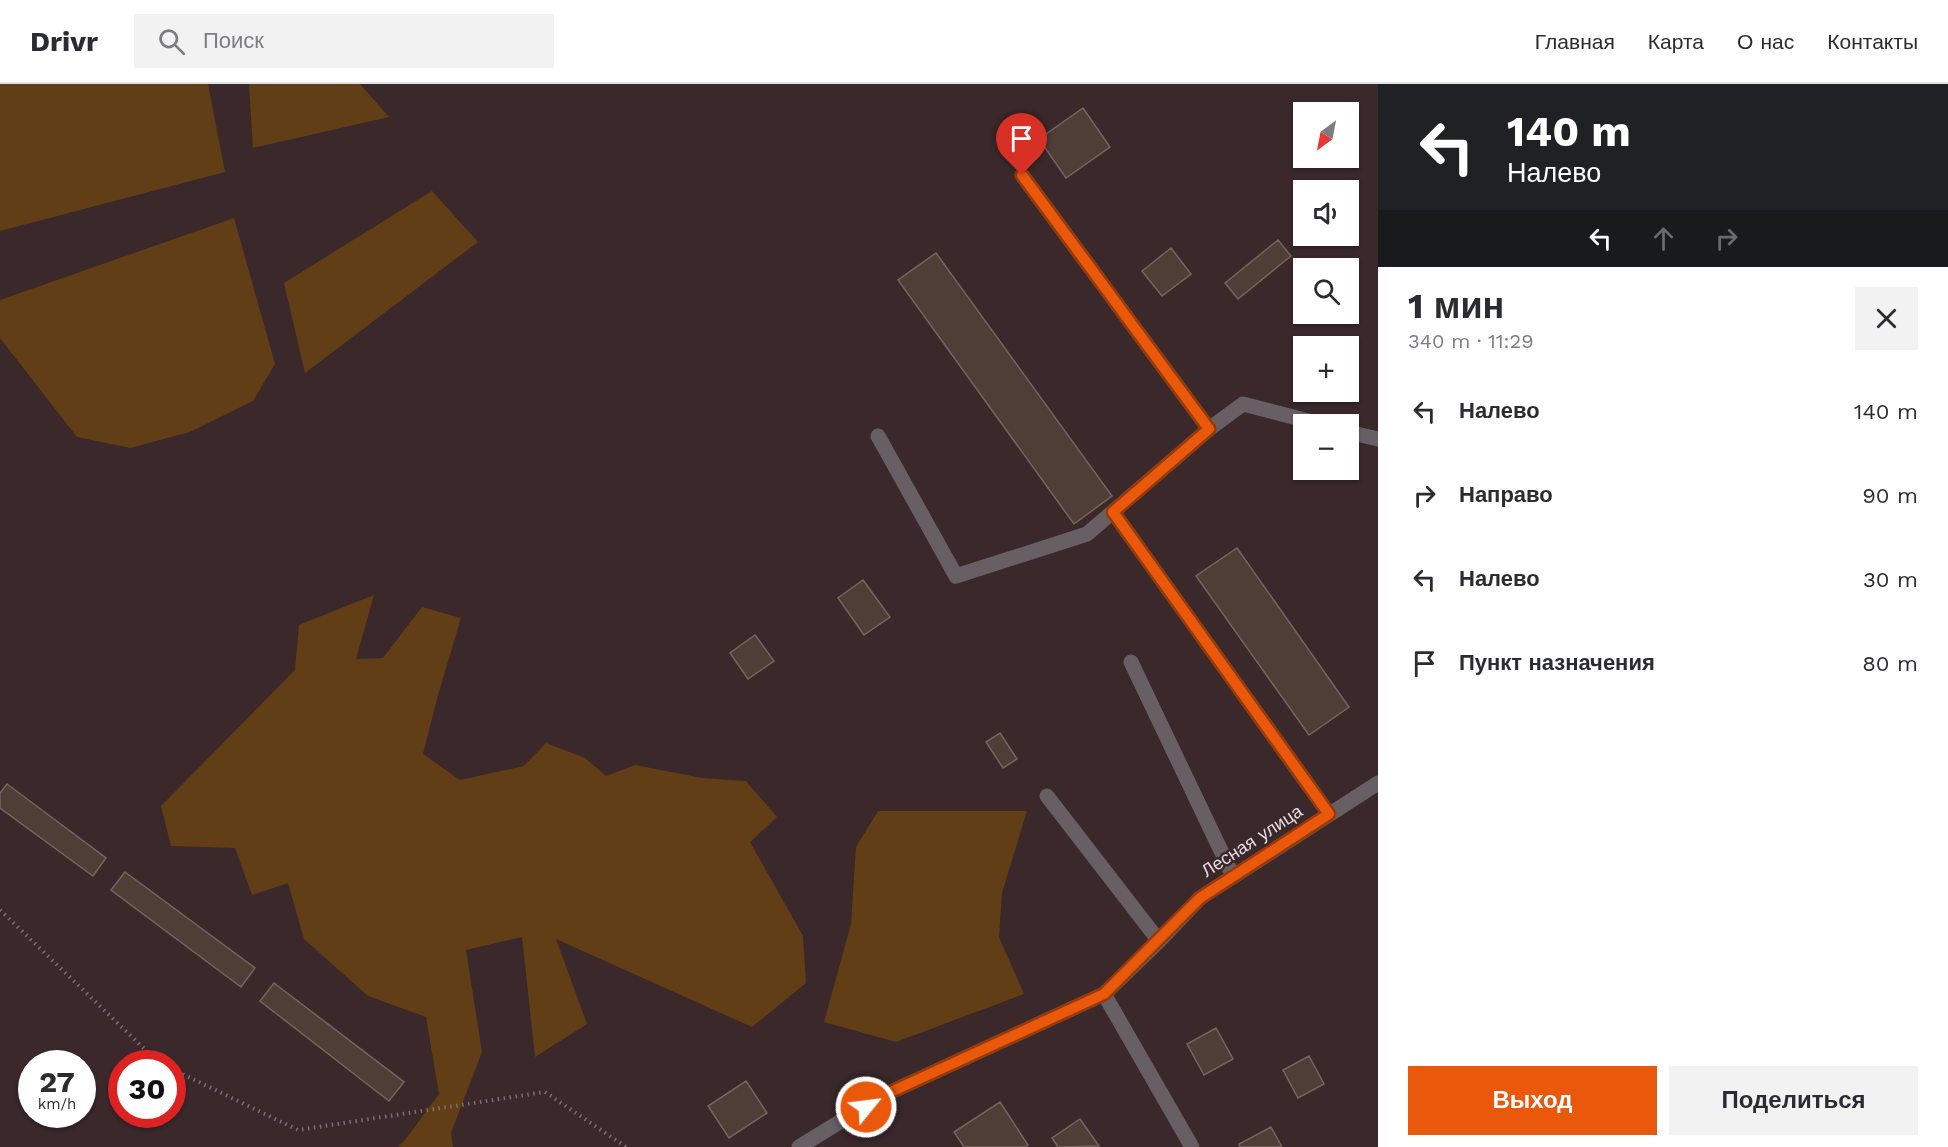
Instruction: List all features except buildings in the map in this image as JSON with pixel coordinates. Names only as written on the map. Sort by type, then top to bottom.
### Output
[{"type":"street","points":[[1022,175],[1209,429]]},
{"type":"street","points":[[878,436],[956,576],[1087,534],[1209,429],[1243,405],[1293,417]]},
{"type":"street","points":[[1359,435],[1378,439]]},
{"type":"street","points":[[1113,512],[1329,814]]},
{"type":"street","points":[[1131,662],[1233,876]]},
{"type":"street","name":"Лесная улица","points":[[799,1147],[882,1096],[1104,994],[1200,898],[1378,783]]},
{"type":"street","points":[[1047,796],[1159,941]]},
{"type":"street","points":[[1104,994],[1192,1147]]},
{"type":"path","points":[[0,910],[146,1050]]},
{"type":"path","points":[[186,1076],[298,1130],[545,1092],[626,1147]]},
{"type":"shaded area","points":[[0,84],[208,84],[225,172],[0,231]]},
{"type":"shaded area","points":[[249,84],[360,84],[389,117],[253,148]]},
{"type":"shaded area","points":[[432,191],[478,242],[305,373],[284,283]]},
{"type":"shaded area","points":[[234,218],[275,364],[253,401],[190,432],[130,448],[77,437],[0,338],[0,300]]},
{"type":"shaded area","points":[[374,595],[356,659],[383,658],[422,607],[461,618],[423,754],[460,780],[524,766],[546,743],[585,758],[606,776],[635,765],[702,778],[746,781],[777,817],[750,842],[803,936],[806,983],[752,1027],[556,939],[587,1024],[535,1057],[522,937],[466,950],[482,1052],[451,1133],[453,1147],[398,1147],[439,1094],[426,1017],[368,996],[304,939],[288,883],[252,895],[235,848],[171,846],[161,806],[295,670],[299,625]]},
{"type":"shaded area","points":[[878,811],[1027,811],[1002,893],[999,937],[1024,994],[896,1042],[824,1022],[851,924],[856,847]]},
{"type":"route","points":[[866,1107],[882,1096],[1104,994],[1200,898],[1329,814],[1113,512],[1209,429],[1022,175]]}]
